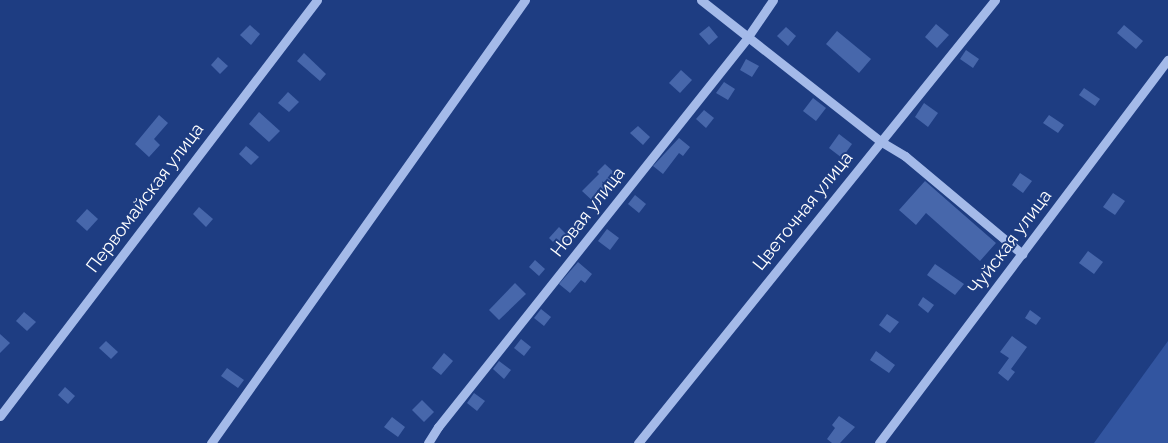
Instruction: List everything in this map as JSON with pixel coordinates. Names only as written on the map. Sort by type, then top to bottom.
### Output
[{"type":"street","name":"Первомайская улица","points":[[0,416],[317,0]]},
{"type":"street","points":[[211,443],[525,0]]},
{"type":"street","points":[[701,0],[880,141],[905,156],[1022,254]]},
{"type":"street","name":"Новая улица","points":[[428,443],[438,427],[747,38],[773,0]]},
{"type":"street","name":"Цветочная улица","points":[[638,443],[995,0]]},
{"type":"street","name":"Чуйская улица","points":[[879,443],[1168,60]]},
{"type":"shaded area","points":[[1168,341],[1168,443],[1094,443]]},
{"type":"building","points":[[936,24],[949,35],[937,48],[925,37]]},
{"type":"building","points":[[250,25],[260,34],[251,45],[240,35]]},
{"type":"building","points":[[1124,25],[1143,41],[1136,49],[1117,33]]},
{"type":"building","points":[[709,26],[718,37],[709,45],[699,34]]},
{"type":"building","points":[[786,27],[796,36],[788,46],[777,36]]},
{"type":"building","points":[[837,31],[871,59],[859,73],[826,44]]},
{"type":"building","points":[[966,50],[979,59],[973,68],[960,59]]},
{"type":"building","points":[[304,53],[326,74],[320,81],[297,61]]},
{"type":"building","points":[[218,57],[228,66],[220,74],[211,65]]},
{"type":"building","points":[[746,59],[759,66],[752,77],[740,70]]},
{"type":"building","points":[[681,70],[692,80],[680,93],[669,83]]},
{"type":"building","points":[[724,82],[735,89],[728,100],[716,93]]},
{"type":"building","points":[[1084,88],[1100,99],[1095,106],[1079,95]]},
{"type":"building","points":[[288,92],[299,102],[289,112],[278,103]]},
{"type":"building","points":[[813,98],[826,108],[816,121],[803,111]]},
{"type":"building","points":[[924,103],[938,113],[928,127],[915,117]]},
{"type":"building","points":[[704,110],[714,118],[706,128],[696,119]]},
{"type":"building","points":[[259,112],[280,131],[269,142],[249,124]]},
{"type":"building","points":[[159,115],[168,123],[154,139],[160,145],[149,157],[135,144]]},
{"type":"building","points":[[1049,115],[1064,125],[1058,133],[1043,123]]},
{"type":"building","points":[[638,126],[650,137],[643,145],[630,133]]},
{"type":"building","points":[[839,134],[852,144],[842,158],[829,148]]},
{"type":"building","points":[[679,138],[690,147],[683,156],[679,153],[663,174],[653,166]]},
{"type":"building","points":[[246,146],[259,157],[251,165],[239,154]]},
{"type":"building","points":[[605,164],[618,176],[596,204],[582,191],[599,174],[597,172]]},
{"type":"building","points":[[1020,173],[1032,181],[1023,193],[1012,185]]},
{"type":"building","points":[[925,181],[996,243],[980,261],[926,213],[916,225],[899,210]]},
{"type":"building","points":[[1113,193],[1125,201],[1115,215],[1103,207]]},
{"type":"building","points":[[635,195],[646,204],[639,213],[628,204]]},
{"type":"building","points":[[199,207],[213,219],[206,227],[193,214]]},
{"type":"building","points":[[87,209],[98,219],[87,231],[76,221]]},
{"type":"building","points":[[559,227],[570,238],[560,249],[549,238]]},
{"type":"building","points":[[607,229],[619,238],[610,250],[598,241]]},
{"type":"building","points":[[1088,251],[1103,262],[1094,274],[1079,263]]},
{"type":"building","points":[[535,260],[545,269],[539,276],[529,267]]},
{"type":"building","points":[[578,262],[592,274],[585,283],[581,280],[570,293],[559,284]]},
{"type":"building","points":[[935,264],[964,284],[955,295],[927,275]]},
{"type":"building","points":[[515,283],[526,294],[499,320],[489,310]]},
{"type":"building","points":[[923,297],[934,305],[928,313],[918,305]]},
{"type":"building","points":[[541,309],[551,317],[544,326],[534,318]]},
{"type":"building","points":[[1030,310],[1041,318],[1036,325],[1025,318]]},
{"type":"building","points":[[24,312],[36,322],[27,331],[16,321]]},
{"type":"building","points":[[887,314],[899,322],[890,333],[879,325]]},
{"type":"building","points":[[0,334],[10,343],[0,353]]},
{"type":"building","points":[[1012,336],[1027,347],[1011,369],[1015,372],[1008,381],[998,373],[1009,358],[1000,352]]},
{"type":"building","points":[[521,339],[531,347],[524,356],[514,348]]},
{"type":"building","points":[[106,341],[118,352],[111,359],[99,348]]},
{"type":"building","points":[[876,351],[895,365],[889,373],[870,360]]},
{"type":"building","points":[[444,353],[453,361],[441,375],[432,368]]},
{"type":"building","points":[[499,361],[511,370],[504,379],[493,369]]},
{"type":"building","points":[[227,368],[244,380],[238,388],[221,376]]},
{"type":"building","points":[[65,387],[75,396],[68,404],[58,395]]},
{"type":"building","points":[[474,393],[485,401],[477,411],[467,403]]},
{"type":"building","points":[[422,400],[434,412],[424,422],[412,410]]},
{"type":"building","points":[[839,416],[855,427],[840,443],[832,443],[827,439],[835,428],[832,425]]},
{"type":"building","points":[[392,417],[405,427],[398,437],[384,427]]}]
